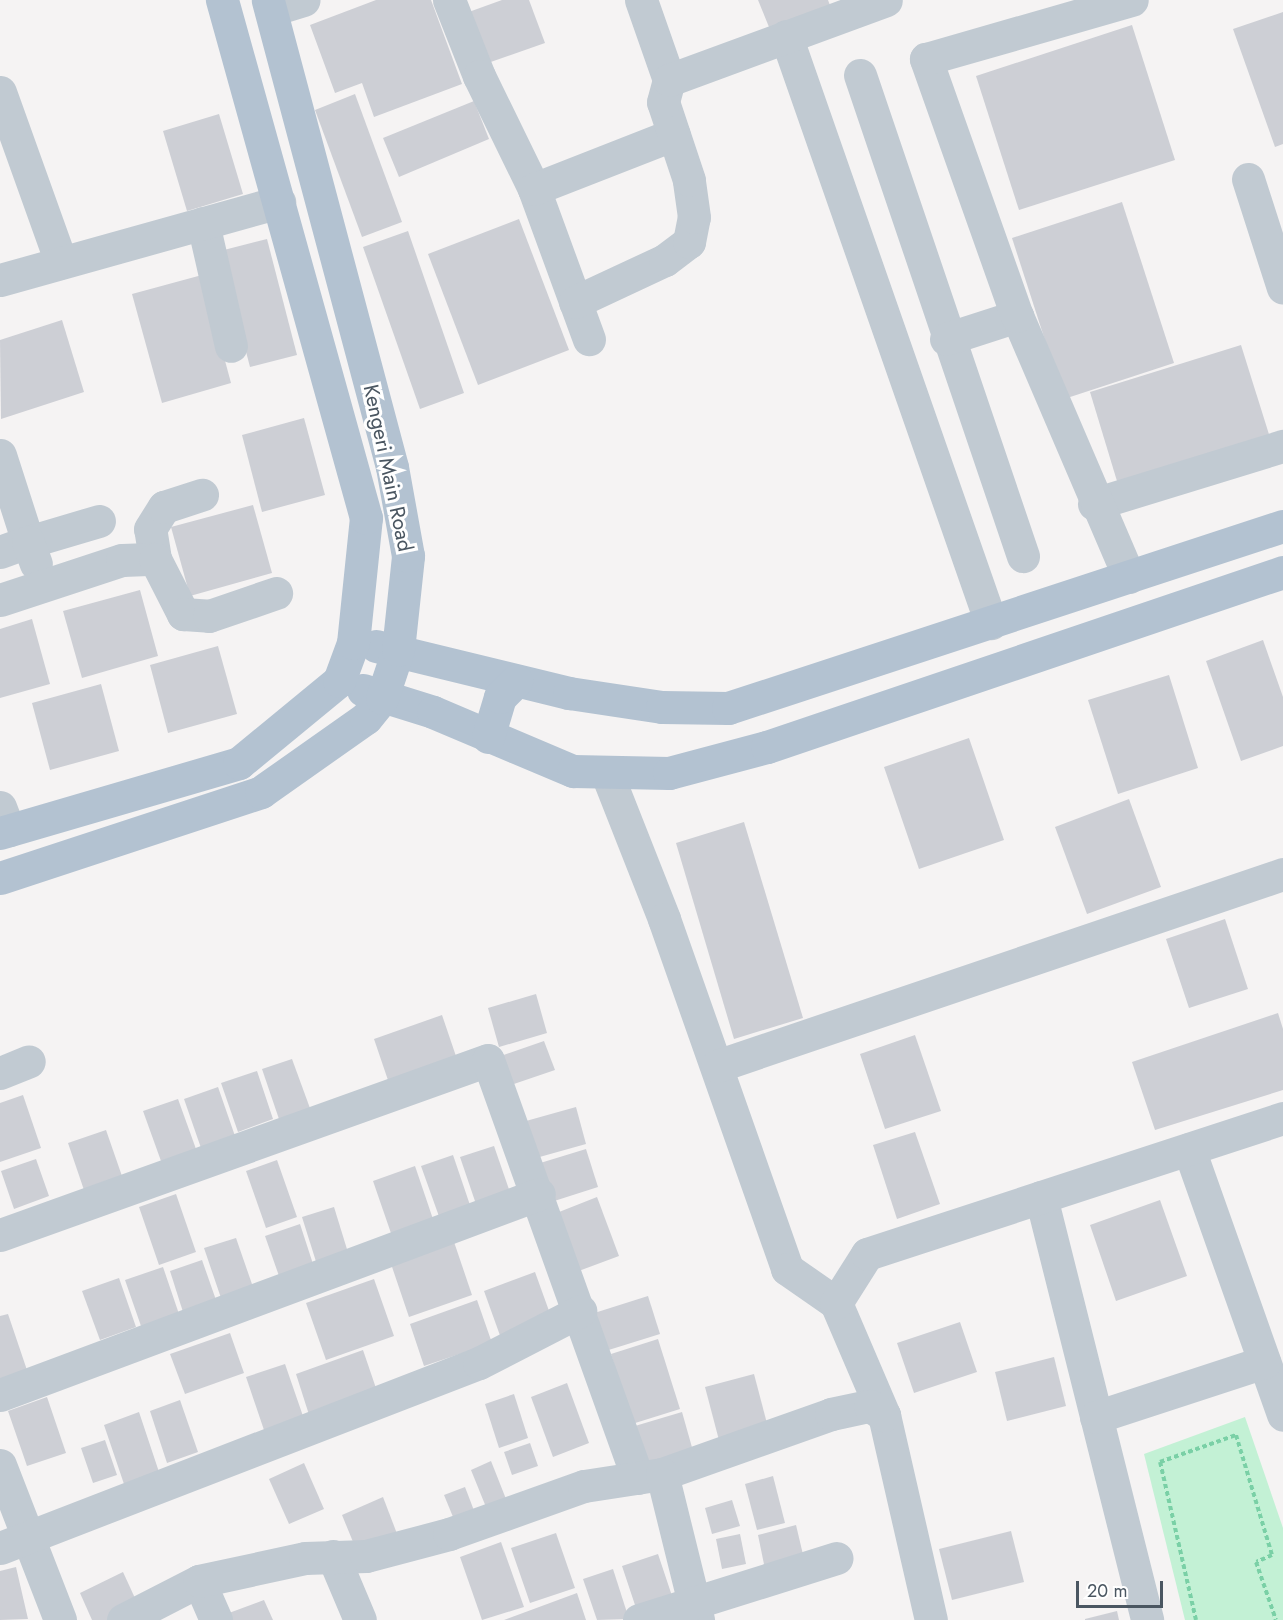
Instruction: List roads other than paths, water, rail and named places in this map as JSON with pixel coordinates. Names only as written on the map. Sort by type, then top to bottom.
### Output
[{"type":"main road","name":"Kengeri Main Road","points":[[222,0],[366,518],[353,643],[339,681]]},
{"type":"main road","name":"Kengeri Main Road","points":[[0,878],[261,792],[336,742],[382,698],[398,650],[408,556],[392,467],[270,5]]},
{"type":"main road","points":[[353,643],[398,650],[516,681],[662,707],[728,708],[1283,526]]},
{"type":"main road","points":[[3,823],[239,763],[339,681],[382,698],[433,712],[573,771],[607,774],[669,773],[738,756],[1283,572]]},
{"type":"main road","points":[[488,737],[500,697],[516,681]]},
{"type":"main road","points":[[728,708],[738,756]]},
{"type":"street","points":[[270,5],[303,0]]},
{"type":"street","points":[[449,0],[479,76],[534,189],[589,339]]},
{"type":"street","points":[[576,303],[665,260],[689,242],[694,216],[689,180],[663,102],[669,80],[641,0]]},
{"type":"street","points":[[1129,577],[1094,504],[1017,316],[926,59],[1132,0]]},
{"type":"street","points":[[669,80],[786,36],[865,3]]},
{"type":"street","points":[[786,36],[991,623]]},
{"type":"street","points":[[860,75],[946,339],[1023,556]]},
{"type":"street","points":[[0,92],[61,262]]},
{"type":"street","points":[[534,189],[674,134]]},
{"type":"street","points":[[1248,179],[1283,288]]},
{"type":"street","points":[[0,280],[279,202]]},
{"type":"street","points":[[203,223],[231,346]]},
{"type":"street","points":[[946,339],[1017,316]]},
{"type":"street","points":[[1094,504],[1283,446]]},
{"type":"street","points":[[0,455],[14,547],[44,585]]},
{"type":"street","points":[[202,495],[164,507],[150,529],[154,559],[183,614],[209,616],[276,593]]},
{"type":"street","points":[[14,547],[99,521]]},
{"type":"street","points":[[0,600],[122,560],[154,559]]},
{"type":"street","points":[[607,774],[717,1066],[787,1269],[836,1304],[884,1415],[930,1620]]},
{"type":"street","points":[[717,1066],[1283,874]]},
{"type":"street","points":[[0,1235],[488,1060],[580,1311],[650,1476],[695,1610]]},
{"type":"street","points":[[836,1304],[867,1254],[1283,1118]]},
{"type":"street","points":[[1189,1149],[1283,1415]]},
{"type":"street","points":[[0,1395],[539,1194]]},
{"type":"street","points":[[1041,1197],[1147,1620]]},
{"type":"street","points":[[13,1544],[479,1364],[580,1311]]},
{"type":"street","points":[[1096,1417],[1264,1362]]},
{"type":"street","points":[[123,1620],[199,1581],[333,1556],[366,1556],[449,1534],[584,1486],[650,1476],[831,1414],[870,1406],[884,1415]]},
{"type":"street","points":[[0,1465],[13,1544],[60,1620]]},
{"type":"street","points":[[333,1556],[360,1620]]},
{"type":"street","points":[[639,1620],[695,1610],[837,1558]]},
{"type":"street","points":[[199,1581],[216,1620]]}]
